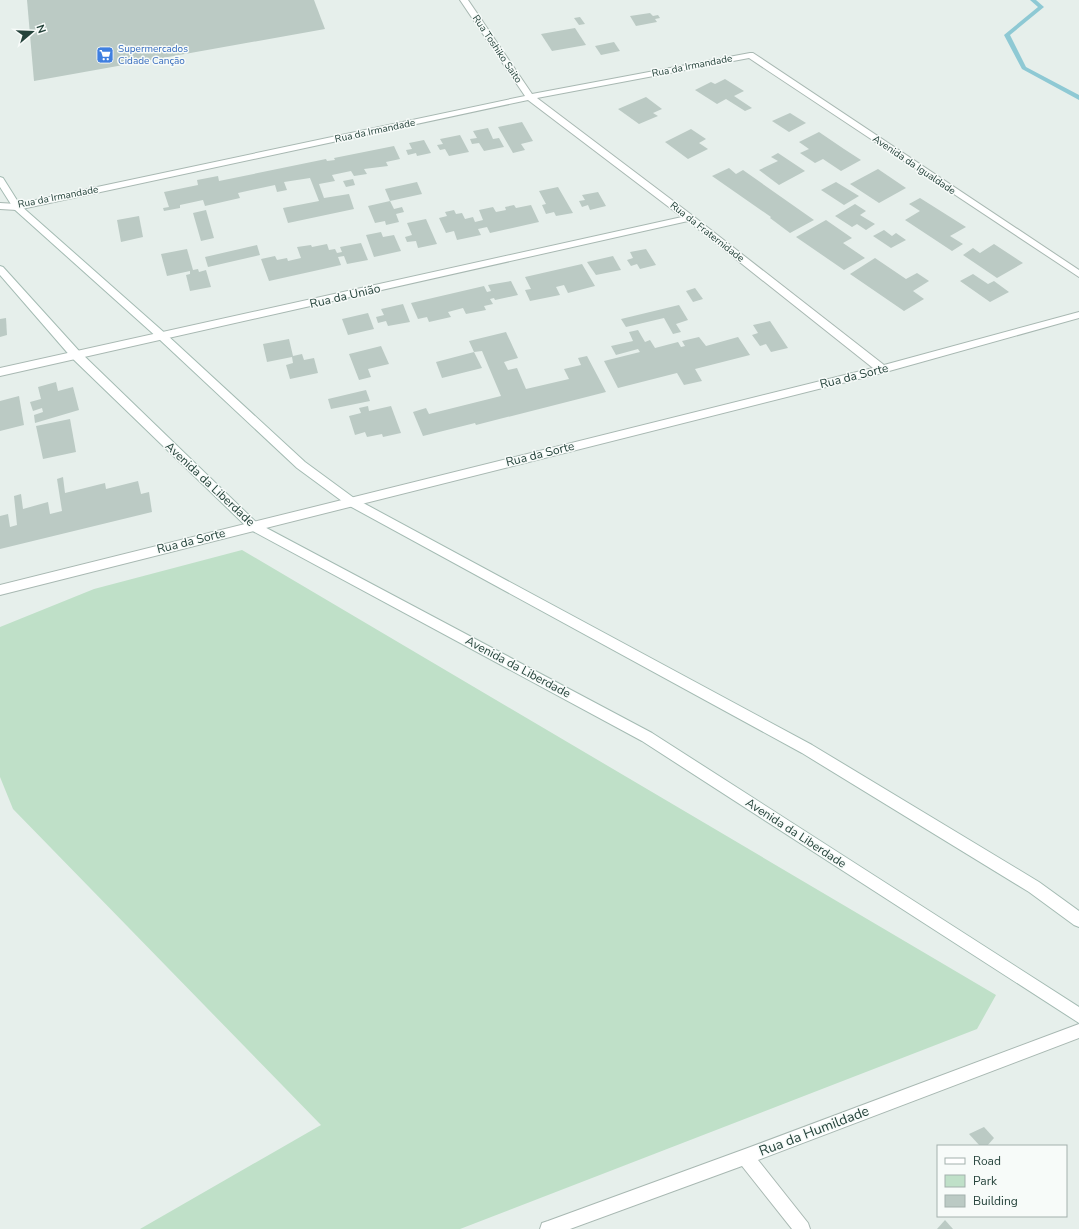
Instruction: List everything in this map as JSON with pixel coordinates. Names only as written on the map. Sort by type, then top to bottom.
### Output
[{"type":"street","name":"Rua Toshiko Saito","points":[[464,0],[530,97]]},
{"type":"street","name":"Rua da Irmandade","points":[[0,206],[17,207],[530,97],[750,55]]},
{"type":"street","name":"Avenida da Igualdade","points":[[750,55],[1079,274]]},
{"type":"street","name":"Rua da Fraternidade","points":[[530,97],[690,218],[882,369]]},
{"type":"street","points":[[0,180],[17,207],[163,336],[301,465],[350,501],[807,750],[1034,887],[1079,920]]},
{"type":"street","name":"Rua da União","points":[[0,372],[690,218]]},
{"type":"street","name":"Avenida da Liberdade","points":[[0,269],[76,355],[253,526],[647,737],[1079,1016]]},
{"type":"street","name":"Rua da Sorte","points":[[0,590],[350,501],[882,369],[1079,315]]},
{"type":"street","name":"Rua da Humildade","points":[[548,1229],[745,1157],[1079,1031]]},
{"type":"street","points":[[745,1157],[802,1229]]},
{"type":"green space","points":[[242,550],[996,995],[977,1029],[460,1229],[140,1229],[321,1125],[13,809],[0,777],[0,627],[94,589]]},
{"type":"building","name":"Supermercados Cidade Canção","points":[[27,0],[314,0],[325,29],[34,81]]},
{"type":"building","points":[[650,13],[653,16],[658,15],[660,18],[655,19],[657,22],[636,26],[630,16]]},
{"type":"building","points":[[580,17],[585,24],[579,25],[574,18]]},
{"type":"building","points":[[575,28],[586,45],[552,51],[541,34]]},
{"type":"building","points":[[614,42],[620,51],[601,55],[595,46]]},
{"type":"building","points":[[725,79],[744,91],[734,96],[752,108],[745,111],[726,99],[717,104],[695,90],[711,82],[715,84]]},
{"type":"building","points":[[646,97],[662,109],[653,113],[658,116],[639,124],[618,109]]},
{"type":"building","points":[[790,113],[806,123],[789,132],[772,121]]},
{"type":"building","points":[[522,122],[533,141],[521,144],[525,150],[513,153],[498,127]]},
{"type":"building","points":[[488,128],[493,139],[499,138],[504,147],[484,151],[479,143],[472,144],[470,139],[477,138],[473,131]]},
{"type":"building","points":[[691,129],[706,139],[699,143],[708,149],[688,159],[665,142]]},
{"type":"building","points":[[819,132],[861,160],[841,171],[823,159],[815,163],[800,153],[809,149],[799,142]]},
{"type":"building","points":[[460,135],[469,152],[449,156],[445,149],[440,150],[437,145],[443,144],[440,139]]},
{"type":"building","points":[[424,140],[431,153],[417,156],[416,153],[408,155],[406,150],[412,149],[409,143]]},
{"type":"building","points":[[394,146],[400,159],[386,162],[388,166],[364,169],[367,174],[354,176],[351,171],[332,175],[335,181],[319,184],[324,198],[349,194],[354,209],[288,223],[283,208],[319,201],[310,178],[284,182],[287,190],[277,192],[275,185],[238,193],[240,198],[205,206],[203,200],[180,205],[180,208],[164,211],[163,208],[169,207],[164,192],[198,185],[197,180],[218,176],[219,181],[326,159],[327,161],[335,160],[334,158]]},
{"type":"building","points":[[778,153],[805,171],[779,185],[759,170],[778,161],[771,157]]},
{"type":"building","points":[[729,168],[736,174],[743,170],[814,220],[790,233],[770,218],[771,217],[712,176]]},
{"type":"building","points":[[878,169],[906,188],[879,203],[850,184]]},
{"type":"building","points":[[353,179],[355,185],[346,187],[343,181]]},
{"type":"building","points":[[417,182],[422,194],[390,201],[385,189]]},
{"type":"building","points":[[836,182],[859,196],[844,205],[821,190]]},
{"type":"building","points":[[558,187],[573,213],[556,216],[554,212],[546,214],[542,205],[546,204],[539,191]]},
{"type":"building","points":[[598,192],[606,206],[590,210],[588,205],[582,207],[579,201],[585,200],[582,195]]},
{"type":"building","points":[[920,198],[966,227],[950,236],[963,244],[952,251],[905,220],[920,211],[909,204]]},
{"type":"building","points":[[390,201],[394,209],[402,207],[404,212],[396,214],[399,222],[386,225],[385,221],[375,223],[368,206]]},
{"type":"building","points":[[855,204],[866,211],[860,215],[875,224],[866,230],[857,224],[852,227],[835,216]]},
{"type":"building","points":[[514,205],[516,208],[531,205],[539,222],[490,233],[487,227],[478,229],[481,235],[457,240],[454,231],[446,233],[439,218],[447,216],[445,212],[454,210],[456,214],[462,213],[465,219],[473,217],[475,222],[483,220],[479,210],[493,207],[496,212],[506,210],[505,207]]},
{"type":"building","points":[[206,210],[214,238],[201,241],[193,213]]},
{"type":"building","points":[[139,216],[143,237],[121,242],[117,220]]},
{"type":"building","points":[[426,219],[437,244],[418,248],[416,241],[407,242],[405,237],[412,235],[407,223]]},
{"type":"building","points":[[826,220],[852,238],[843,243],[865,258],[844,270],[796,237]]},
{"type":"building","points":[[884,230],[892,236],[896,233],[906,240],[891,248],[873,236]]},
{"type":"building","points":[[381,232],[383,237],[394,235],[401,251],[374,257],[366,235]]},
{"type":"building","points":[[361,243],[368,260],[347,264],[344,256],[338,257],[341,265],[269,281],[261,259],[275,256],[277,260],[287,258],[288,261],[301,258],[297,247],[311,245],[312,247],[327,244],[329,250],[335,249],[337,253],[342,252],[340,247]]},
{"type":"building","points":[[994,244],[1023,263],[997,278],[963,255],[973,248],[980,253]]},
{"type":"building","points":[[257,245],[260,255],[208,267],[205,257]]},
{"type":"building","points":[[187,249],[193,270],[198,269],[199,272],[206,270],[211,287],[190,291],[186,275],[190,274],[190,271],[167,276],[161,254]]},
{"type":"building","points":[[646,249],[656,265],[640,269],[637,264],[631,266],[627,260],[633,258],[630,252]]},
{"type":"building","points":[[613,256],[621,270],[596,275],[587,262]]},
{"type":"building","points":[[875,258],[906,279],[917,273],[929,281],[913,291],[924,299],[904,311],[850,274]]},
{"type":"building","points":[[582,264],[595,286],[568,293],[564,285],[556,287],[560,295],[530,301],[525,290],[531,289],[525,277]]},
{"type":"building","points":[[973,274],[988,284],[994,281],[1009,292],[990,302],[960,281]]},
{"type":"building","points":[[511,281],[518,295],[495,300],[494,298],[490,299],[493,304],[484,306],[486,310],[466,314],[463,308],[448,312],[451,317],[429,322],[427,317],[418,319],[411,303],[484,286],[487,292],[491,291],[488,285]]},
{"type":"building","points":[[695,288],[703,299],[693,302],[686,291]]},
{"type":"building","points":[[403,304],[410,322],[388,326],[386,321],[378,323],[376,317],[384,315],[381,309]]},
{"type":"building","points":[[679,305],[688,320],[676,324],[681,332],[673,334],[664,318],[626,327],[621,319]]},
{"type":"building","points":[[368,313],[374,329],[348,335],[342,319]]},
{"type":"building","points":[[6,318],[7,335],[0,337],[0,319]]},
{"type":"building","points":[[770,321],[788,348],[771,352],[766,344],[760,346],[752,335],[758,333],[753,325]]},
{"type":"building","points":[[638,330],[645,342],[650,340],[655,348],[678,342],[681,347],[685,346],[682,341],[699,337],[706,346],[738,337],[750,355],[695,369],[702,381],[684,385],[677,373],[618,388],[604,361],[640,352],[638,349],[616,355],[611,346],[633,341],[629,332]]},
{"type":"building","points":[[506,332],[518,358],[504,362],[508,370],[517,368],[526,389],[569,379],[564,369],[581,365],[578,358],[587,356],[606,392],[476,425],[475,423],[423,436],[413,412],[426,408],[429,414],[501,396],[482,351],[474,352],[469,341]]},
{"type":"building","points":[[289,339],[293,356],[302,354],[304,360],[314,358],[318,373],[290,379],[286,365],[293,363],[292,357],[267,362],[263,344]]},
{"type":"building","points":[[381,346],[389,364],[368,369],[371,377],[359,380],[349,354]]},
{"type":"building","points":[[474,352],[482,368],[442,378],[436,362]]},
{"type":"building","points":[[56,382],[58,391],[73,387],[79,410],[35,423],[34,415],[43,412],[42,408],[33,411],[30,402],[41,399],[38,387]]},
{"type":"building","points":[[366,390],[370,401],[331,409],[328,399]]},
{"type":"building","points":[[19,396],[24,425],[0,431],[0,401]]},
{"type":"building","points":[[368,406],[369,411],[391,406],[401,433],[383,437],[382,434],[367,437],[365,432],[355,435],[349,416],[361,413],[359,408]]},
{"type":"building","points":[[70,419],[76,452],[43,459],[36,426]]},
{"type":"building","points":[[63,477],[65,493],[105,483],[106,489],[138,481],[141,494],[149,492],[152,512],[0,549],[0,516],[8,514],[10,527],[17,525],[14,496],[21,494],[23,509],[48,502],[50,514],[62,511],[57,479]]},
{"type":"building","points":[[984,1127],[994,1138],[988,1145],[979,1145],[969,1134]]},
{"type":"building","points":[[945,1220],[953,1229],[937,1229]]},
{"type":"waterway","points":[[1033,0],[1041,7],[1007,35],[1024,68],[1079,98]]},
{"type":"place","name":"Supermercados Cidade Canção","points":[[105,55]]}]
